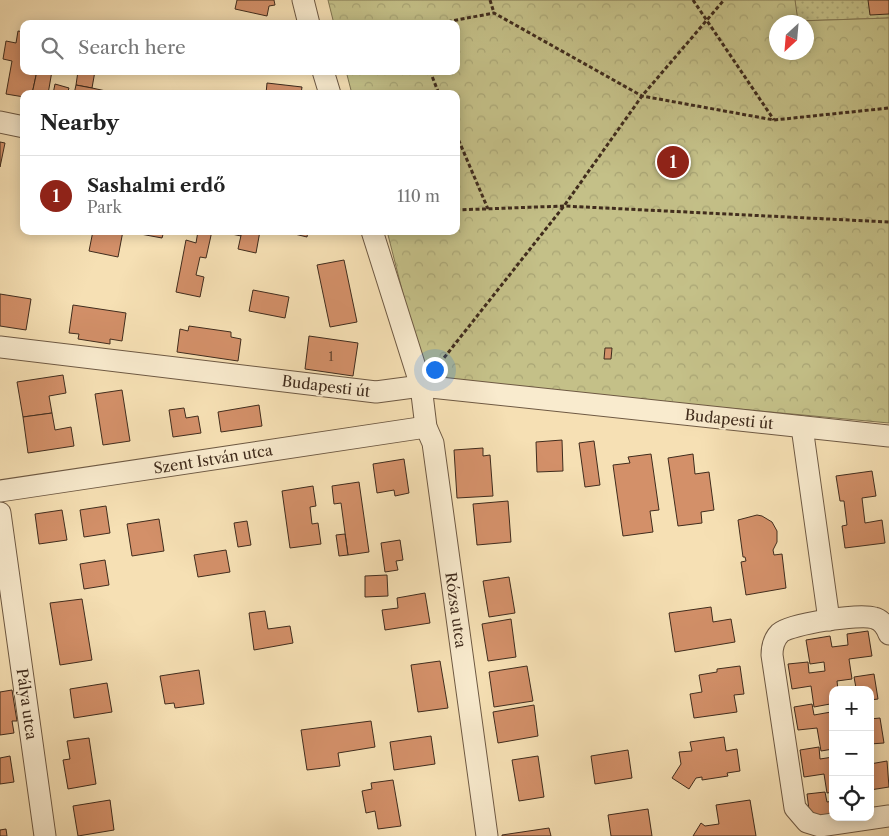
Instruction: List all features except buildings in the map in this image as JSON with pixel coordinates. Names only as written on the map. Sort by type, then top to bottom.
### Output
[{"type":"street","points":[[303,0],[308,20]]},
{"type":"street","points":[[325,75],[329,90]]},
{"type":"street","points":[[0,122],[20,126]]},
{"type":"street","name":"Rózsa utca","points":[[373,235],[421,386],[426,427],[433,443],[487,836]]},
{"type":"street","name":"Budapesti út","points":[[0,347],[376,392],[421,386],[889,436]]},
{"type":"street","name":"Szent István utca","points":[[0,490],[426,427]]},
{"type":"street","points":[[802,427],[829,620]]},
{"type":"street","name":"Pálya utca","points":[[0,513],[45,836]]},
{"type":"street","points":[[889,634],[882,622],[867,616],[829,620],[786,629],[778,635],[772,648],[795,808],[807,822],[820,826],[889,816]]},
{"type":"path","points":[[490,0],[494,13]]},
{"type":"path","points":[[693,0],[774,120]]},
{"type":"path","points":[[421,386],[564,206],[642,96],[724,0]]},
{"type":"path","points":[[456,20],[494,13],[642,96],[774,120],[889,108]]},
{"type":"path","points":[[432,75],[437,90]]},
{"type":"path","points":[[460,143],[488,209]]},
{"type":"path","points":[[460,210],[564,206],[889,222]]},
{"type":"green space","points":[[328,0],[795,0],[797,15],[769,15],[769,60],[814,60],[814,20],[889,18],[889,423],[425,380],[388,235],[460,235],[460,90],[351,90],[347,75],[460,75],[460,20],[333,20]]},
{"type":"green space","points":[[795,0],[889,0],[889,18],[814,20],[814,15],[796,15]]},
{"type":"place","name":"Sashalmi erdő","points":[[673,162]]}]
